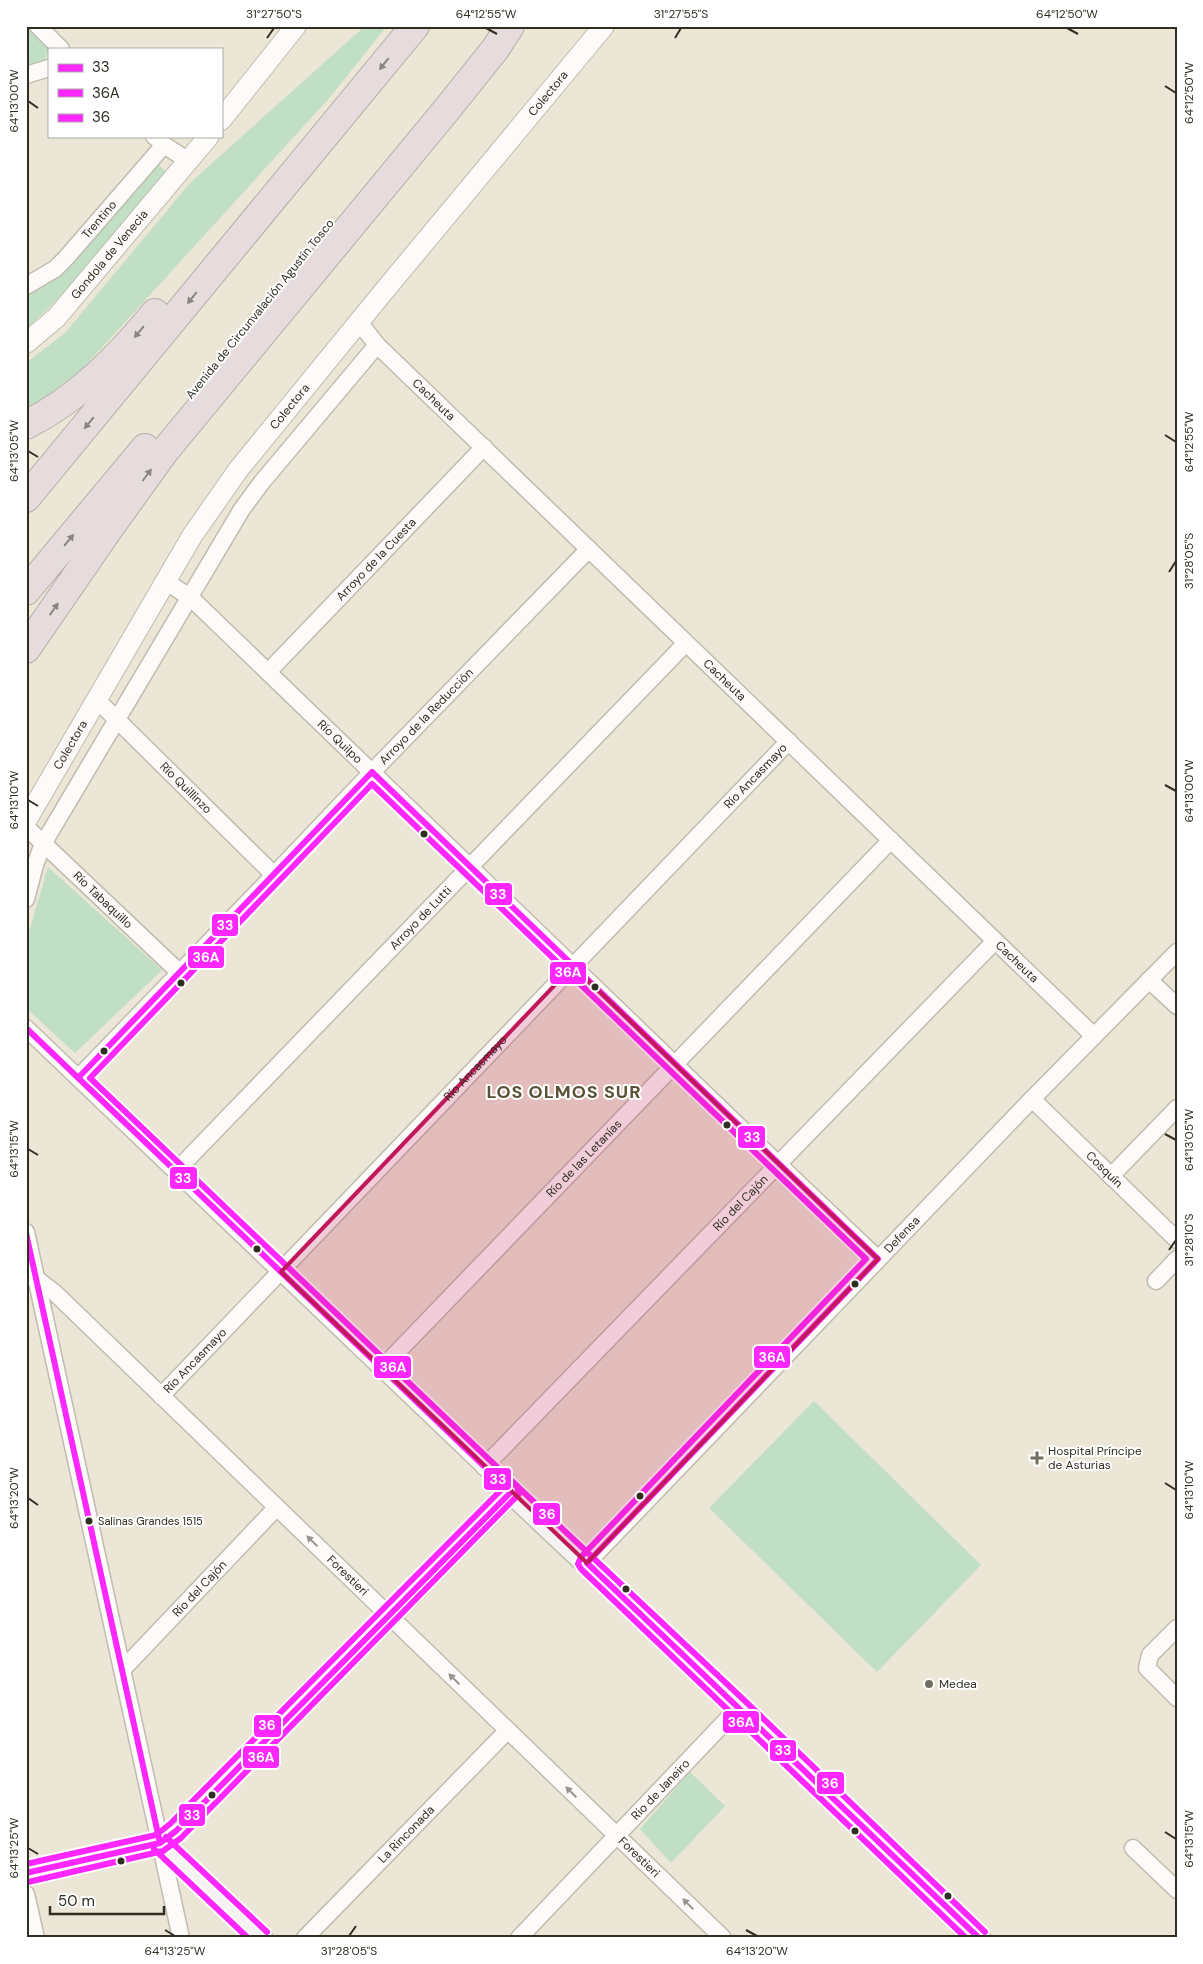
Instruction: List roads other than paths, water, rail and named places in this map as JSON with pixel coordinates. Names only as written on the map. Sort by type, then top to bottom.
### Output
[{"type":"highway","points":[[26,498],[415,26]]},
{"type":"highway","name":"Avenida de Circunvalación Agustín Tosco","points":[[26,592],[493,26]]},
{"type":"highway","points":[[26,649],[164,452],[454,100],[496,48],[510,26]]},
{"type":"highway","points":[[26,425],[52,410],[94,379],[135,338],[188,275],[273,200]]},
{"type":"main road","points":[[26,1873],[160,1843],[176,1831],[511,1492],[739,1707],[970,1935]]},
{"type":"main road","points":[[160,1843],[260,1938]]},
{"type":"street","points":[[38,26],[60,48]]},
{"type":"street","points":[[222,119],[296,26]]},
{"type":"street","name":"Colectora","points":[[26,821],[192,536],[238,470],[604,26]]},
{"type":"street","points":[[26,75],[48,68]]},
{"type":"street","points":[[159,141],[189,161],[206,138]]},
{"type":"street","name":"Trentino","points":[[26,286],[55,269],[66,258],[159,141]]},
{"type":"street","name":"Gondola de Venecia","points":[[26,343],[56,318],[189,161]]},
{"type":"street","name":"Cacheuta","points":[[359,322],[378,345],[484,448],[1094,1036]]},
{"type":"street","points":[[26,899],[43,844],[191,598],[242,509],[262,482],[378,345]]},
{"type":"street","name":"Arroyo de la Cuesta","points":[[268,672],[484,448]]},
{"type":"street","name":"Arroyo de la Reducción","points":[[78,1078],[589,549]]},
{"type":"street","name":"Río Quilpo","points":[[165,581],[191,598],[878,1259]]},
{"type":"street","name":"Arroyo de Lutti","points":[[176,1171],[686,643]]},
{"type":"street","name":"Río Quillinzo","points":[[96,700],[274,875]]},
{"type":"street","name":"Río Ancasmayo","points":[[161,1396],[789,741]]},
{"type":"street","name":"Río Tabaquillo","points":[[26,827],[180,973]]},
{"type":"street","name":"Río de las Letanías","points":[[382,1368],[891,840]]},
{"type":"street","name":"Río del Cajón","points":[[484,1467],[995,941]]},
{"type":"street","name":"Defensa","points":[[587,1563],[1032,1099],[1177,952]]},
{"type":"street","points":[[1149,980],[1177,1006]]},
{"type":"street","points":[[26,1028],[511,1492]]},
{"type":"street","name":"Cosquín","points":[[1032,1099],[1177,1240]]},
{"type":"street","points":[[1111,1176],[1177,1108]]},
{"type":"street","points":[[26,1232],[31,1278],[122,1669],[181,1938]]},
{"type":"street","points":[[1156,1281],[1177,1259]]},
{"type":"street","name":"Forestieri","points":[[31,1278],[55,1293],[723,1938]]},
{"type":"street","name":"Río del Cajón","points":[[122,1669],[276,1508]]},
{"type":"street","points":[[1177,1628],[1150,1655],[1146,1668],[1177,1698]]},
{"type":"street","name":"Rio de Janeiro","points":[[519,1938],[739,1707]]},
{"type":"street","name":"La Rinconada","points":[[305,1938],[507,1731]]},
{"type":"street","points":[[1133,1848],[1177,1890]]},
{"type":"street","points":[[26,1894],[36,1938]]},
{"type":"place","name":"Hospital Príncipe de Asturias","points":[[1037,1458]]},
{"type":"place","name":"Salinas Grandes 1515","points":[[89,1521]]},
{"type":"place","name":"Medea","points":[[929,1684]]},
{"type":"district","name":"LOS OLMOS SUR","points":[[564,1092]]}]
